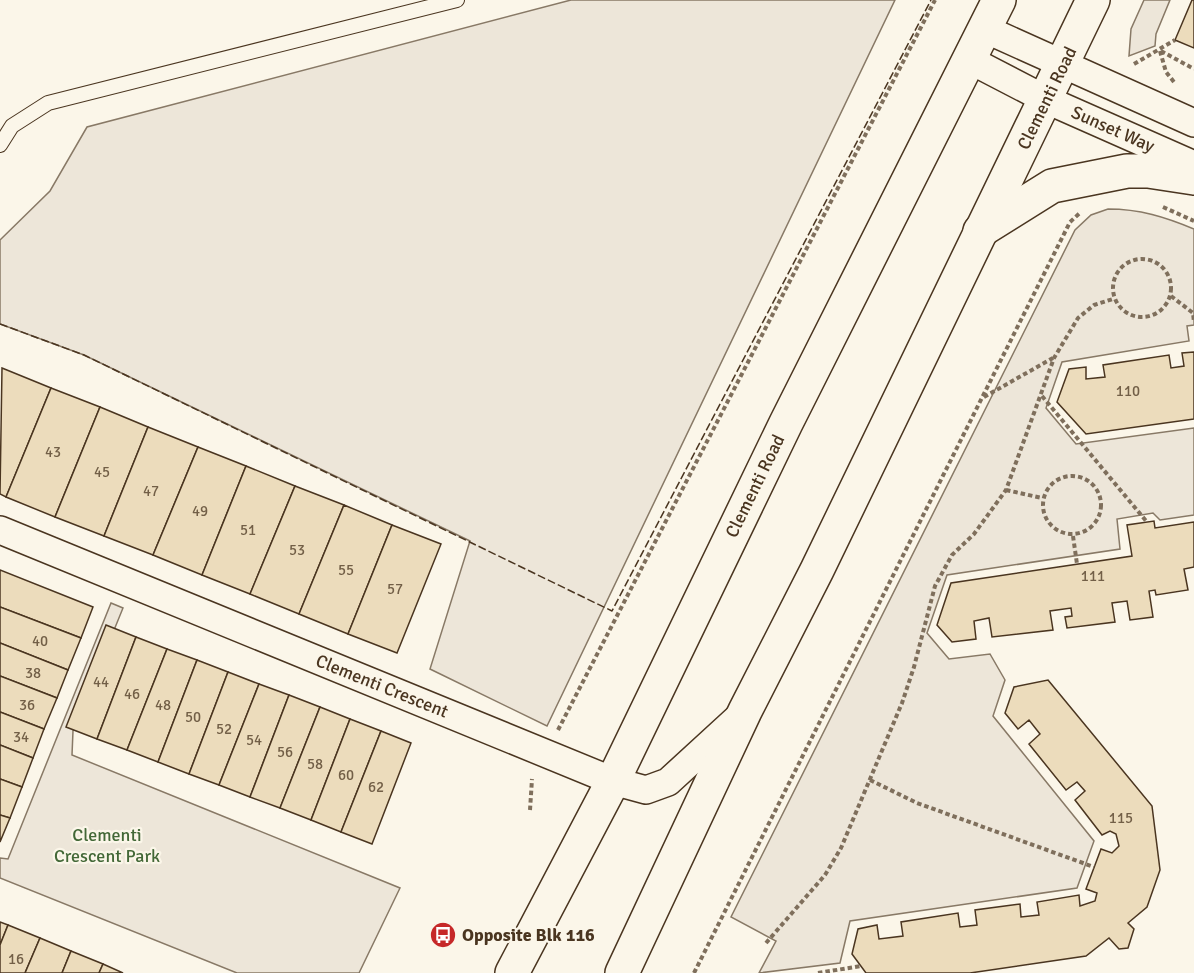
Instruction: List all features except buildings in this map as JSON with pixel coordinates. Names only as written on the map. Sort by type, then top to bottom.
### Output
[{"type":"main road","name":"Clementi Road","points":[[512,973],[613,781],[786,423],[999,0]]},
{"type":"main road","name":"Clementi Road","points":[[622,973],[745,711],[817,570],[980,231],[1047,100],[1093,0]]},
{"type":"main road","points":[[980,231],[1052,186],[1126,171],[1148,171],[1194,178]]},
{"type":"street","name":"Sunset Way","points":[[985,29],[1194,123]]},
{"type":"street","name":"Sunset Way","points":[[968,59],[1047,100],[1194,165]]},
{"type":"street","name":"Clementi Crescent","points":[[0,530],[613,781],[646,790],[668,782],[745,711]]},
{"type":"lane","points":[[0,145],[12,126],[48,104],[457,0]]},
{"type":"path","points":[[530,810],[530,781],[935,0]]},
{"type":"path","points":[[1132,65],[1160,51],[1175,40]]},
{"type":"path","points":[[1160,51],[1194,69]]},
{"type":"path","points":[[1160,51],[1166,72],[1182,88]]},
{"type":"path","points":[[694,973],[1070,222],[1088,206]]},
{"type":"path","points":[[1160,206],[1194,220]]},
{"type":"path","points":[[1140,257],[1159,262],[1170,277],[1172,296],[1161,311],[1143,318],[1125,313],[1113,299],[1112,280],[1123,264],[1140,257]]},
{"type":"path","points":[[1172,296],[1193,313],[1194,321]]},
{"type":"path","points":[[766,943],[825,875],[841,848],[915,667],[935,586],[952,555],[974,534],[1006,490],[1053,358],[1078,318],[1094,305],[1113,299]]},
{"type":"path","points":[[983,397],[1053,358]]},
{"type":"path","points":[[1041,395],[1147,522]]},
{"type":"path","points":[[1070,475],[1088,480],[1100,494],[1101,513],[1091,529],[1073,536],[1055,531],[1049,524],[1043,516],[1042,498],[1052,482],[1070,475]]},
{"type":"path","points":[[1006,490],[1042,498]]},
{"type":"path","points":[[1073,536],[1077,564]]},
{"type":"path","points":[[870,780],[917,803],[1094,867]]},
{"type":"path","points":[[818,973],[861,966]]},
{"type":"green space","points":[[571,0],[895,0],[547,726],[430,669],[470,541],[84,355],[0,324],[0,240],[50,191],[87,127]]},
{"type":"green space","points":[[1144,0],[1170,0],[1156,34],[1155,46],[1129,56],[1131,29]]},
{"type":"green space","points":[[1108,209],[1152,214],[1194,229],[1194,325],[1187,326],[1189,341],[1062,362],[1046,408],[1076,444],[1194,428],[1194,515],[1160,520],[1153,513],[1117,519],[1120,549],[947,575],[927,633],[949,659],[990,654],[1005,680],[993,716],[1094,841],[1077,888],[850,921],[840,963],[759,973],[776,941],[731,917],[1075,230],[1091,215]]},
{"type":"green space","name":"Clementi Crescent Park","points":[[111,603],[123,608],[73,731],[72,755],[400,888],[359,973],[237,973],[0,878],[0,858],[8,859]]},
{"type":"fence","points":[[0,324],[84,355],[612,611],[931,0]]},
{"type":"place","name":"Opposite Blk 116","points":[[443,935]]}]
